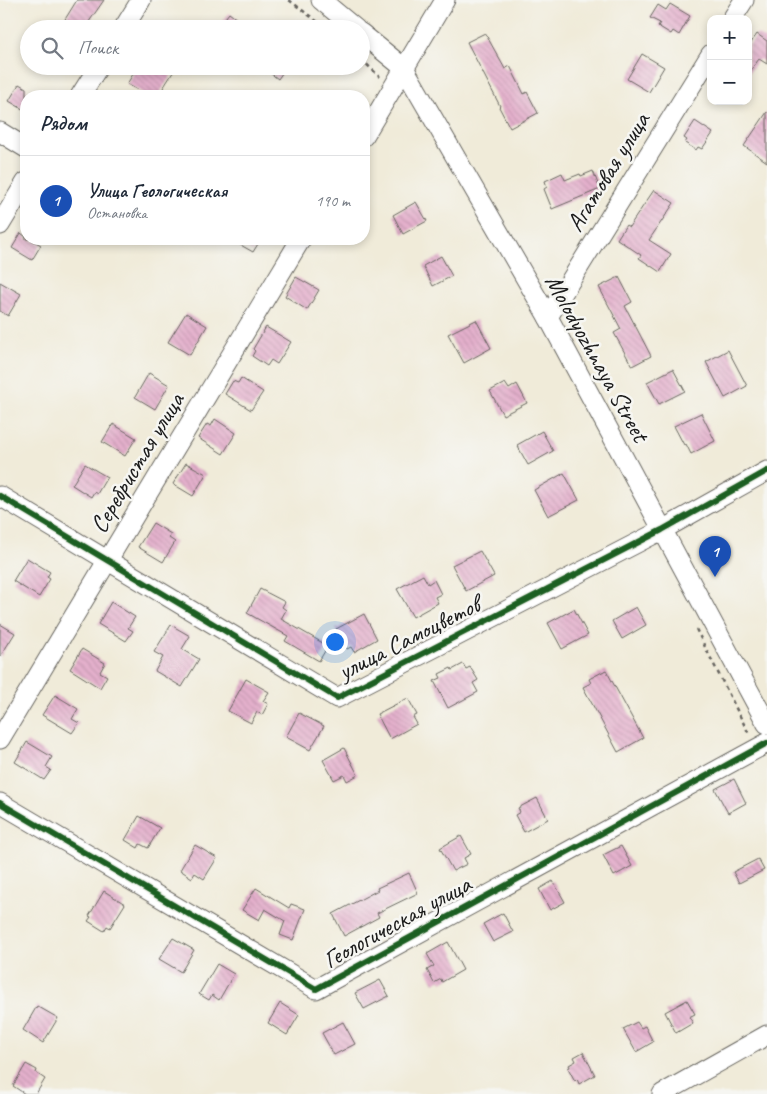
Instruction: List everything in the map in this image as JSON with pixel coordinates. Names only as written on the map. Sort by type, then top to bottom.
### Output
[{"type":"street","points":[[128,20],[141,0]]},
{"type":"street","points":[[321,0],[345,20]]},
{"type":"street","points":[[370,126],[445,0]]},
{"type":"street","points":[[735,15],[744,0]]},
{"type":"street","name":"Molodyozhnaya Street","points":[[370,40],[404,68],[548,317],[767,724]]},
{"type":"street","name":"Агатовая улица","points":[[548,317],[707,60]]},
{"type":"street","points":[[84,90],[93,75]]},
{"type":"street","points":[[0,132],[20,144]]},
{"type":"street","points":[[0,225],[20,192]]},
{"type":"street","name":"Серебристая улица","points":[[0,739],[298,245]]},
{"type":"street","name":"улица Самоцветов","points":[[0,496],[337,698],[662,530],[767,471]]},
{"type":"street","name":"Геологическая улица","points":[[0,803],[316,989],[762,745]]},
{"type":"street","points":[[662,1094],[767,1035]]},
{"type":"path","points":[[289,0],[315,20]]},
{"type":"path","points":[[370,67],[392,88]]},
{"type":"path","points":[[694,625],[762,745]]},
{"type":"building","points":[[77,0],[104,0],[90,20],[65,20]]},
{"type":"building","points":[[670,4],[690,16],[679,35],[673,31],[671,34],[658,26],[660,23],[650,18],[658,5],[666,10]]},
{"type":"building","points":[[229,13],[238,20],[224,20]]},
{"type":"building","points":[[485,33],[505,69],[510,66],[524,94],[527,92],[538,113],[510,128],[467,42]]},
{"type":"building","points":[[757,34],[767,41],[767,64],[759,59],[752,69],[752,60],[752,41]]},
{"type":"building","points":[[642,54],[664,67],[649,92],[627,79]]},
{"type":"building","points":[[132,75],[171,75],[162,90],[138,90],[127,84]]},
{"type":"building","points":[[273,75],[281,75],[278,79]]},
{"type":"building","points":[[19,84],[26,88],[26,90],[20,90],[20,107],[9,101]]},
{"type":"building","points":[[767,112],[767,162],[744,146]]},
{"type":"building","points":[[695,121],[713,133],[702,149],[698,147],[696,150],[685,143],[687,140],[684,138]]},
{"type":"building","points":[[593,171],[600,189],[552,209],[544,189],[547,187],[545,181],[562,173],[565,180]]},
{"type":"building","points":[[654,190],[674,203],[649,240],[671,254],[660,272],[639,258],[641,255],[617,239],[626,225],[629,227]]},
{"type":"building","points":[[416,202],[427,221],[403,234],[393,215]]},
{"type":"building","points":[[20,235],[20,245],[41,245],[32,260],[12,248]]},
{"type":"building","points":[[241,245],[257,245],[253,252]]},
{"type":"building","points":[[441,256],[452,276],[433,286],[423,266]]},
{"type":"building","points":[[296,277],[319,290],[307,310],[285,296]]},
{"type":"building","points":[[619,277],[632,302],[625,306],[651,356],[632,366],[614,333],[621,329],[599,287]]},
{"type":"building","points":[[0,282],[21,294],[8,316],[0,311]]},
{"type":"building","points":[[186,313],[207,326],[190,355],[168,342]]},
{"type":"building","points":[[476,320],[491,348],[464,363],[448,334]]},
{"type":"building","points":[[266,327],[291,342],[277,364],[271,360],[267,366],[252,356],[255,351],[253,349]]},
{"type":"building","points":[[728,350],[747,386],[725,398],[706,362]]},
{"type":"building","points":[[673,369],[685,391],[659,404],[647,382]]},
{"type":"building","points":[[149,373],[169,385],[155,409],[135,397]]},
{"type":"building","points":[[241,378],[263,392],[251,410],[225,394],[233,381],[238,383]]},
{"type":"building","points":[[505,383],[509,389],[517,384],[527,403],[503,415],[490,391]]},
{"type":"building","points":[[701,413],[715,441],[691,454],[674,426]]},
{"type":"building","points":[[215,419],[236,433],[223,454],[198,438],[207,424],[211,426]]},
{"type":"building","points":[[113,424],[136,438],[125,456],[102,442]]},
{"type":"building","points":[[542,431],[553,451],[528,465],[517,445]]},
{"type":"building","points":[[186,463],[206,474],[193,496],[173,484]]},
{"type":"building","points":[[85,464],[107,477],[97,494],[94,492],[91,497],[72,485]]},
{"type":"building","points":[[564,473],[579,500],[548,516],[534,490]]},
{"type":"building","points":[[153,523],[171,534],[169,538],[175,542],[163,562],[138,547]]},
{"type":"building","points":[[480,551],[494,576],[466,591],[452,565]]},
{"type":"building","points":[[27,558],[50,572],[47,577],[50,579],[39,597],[13,581]]},
{"type":"building","points":[[423,575],[428,584],[434,580],[441,594],[435,597],[438,603],[413,617],[397,589]]},
{"type":"building","points":[[260,589],[285,602],[282,607],[286,610],[281,619],[328,646],[319,661],[285,641],[288,636],[247,613]]},
{"type":"building","points":[[111,602],[135,617],[128,628],[133,631],[126,641],[98,624]]},
{"type":"building","points":[[636,607],[646,625],[622,639],[612,621]]},
{"type":"building","points":[[574,609],[588,635],[562,649],[548,623]]},
{"type":"building","points":[[364,614],[377,639],[354,652],[351,647],[347,649],[336,629]]},
{"type":"building","points":[[0,624],[15,633],[0,657]]},
{"type":"building","points":[[171,625],[190,636],[182,649],[199,659],[182,687],[155,671],[163,657],[154,652]]},
{"type":"building","points":[[82,649],[105,663],[100,672],[107,676],[100,688],[70,669]]},
{"type":"building","points":[[463,664],[466,669],[470,667],[478,680],[473,683],[478,692],[448,708],[434,681],[441,678],[439,674]]},
{"type":"building","points":[[606,670],[643,738],[618,752],[583,687],[591,683],[589,679]]},
{"type":"building","points":[[246,679],[269,692],[263,701],[268,704],[262,715],[257,712],[251,723],[228,711]]},
{"type":"building","points":[[55,695],[78,709],[72,719],[79,723],[72,733],[42,715]]},
{"type":"building","points":[[408,698],[417,715],[413,717],[417,724],[390,739],[377,714]]},
{"type":"building","points":[[299,713],[324,726],[310,750],[286,737]]},
{"type":"building","points":[[27,742],[52,757],[46,767],[51,770],[44,780],[15,762]]},
{"type":"building","points":[[344,748],[358,775],[347,781],[344,775],[334,780],[323,760]]},
{"type":"building","points":[[734,779],[746,803],[728,813],[715,789]]},
{"type":"building","points":[[537,798],[548,819],[524,832],[515,815],[520,812],[518,808]]},
{"type":"building","points":[[139,816],[160,828],[148,848],[140,844],[138,848],[125,840]]},
{"type":"building","points":[[461,836],[471,854],[464,858],[467,864],[453,871],[440,848]]},
{"type":"building","points":[[195,845],[217,858],[204,879],[195,873],[192,878],[180,870]]},
{"type":"building","points":[[621,846],[632,866],[614,876],[603,855]]},
{"type":"building","points":[[758,859],[764,870],[739,883],[733,872]]},
{"type":"building","points":[[409,873],[418,893],[377,913],[379,917],[344,936],[333,914],[378,890],[377,888]]},
{"type":"building","points":[[553,881],[565,902],[550,910],[539,889]]},
{"type":"building","points":[[256,888],[289,908],[291,904],[305,909],[293,940],[280,935],[285,921],[265,909],[259,920],[242,910]]},
{"type":"building","points":[[104,891],[125,904],[110,928],[107,926],[104,931],[88,921]]},
{"type":"building","points":[[503,913],[513,932],[493,942],[483,924]]},
{"type":"building","points":[[173,938],[194,950],[181,972],[159,959]]},
{"type":"building","points":[[448,942],[463,970],[442,982],[441,979],[434,983],[427,970],[434,966],[427,954]]},
{"type":"building","points":[[217,964],[234,974],[219,1000],[212,995],[209,1000],[199,994]]},
{"type":"building","points":[[380,980],[389,996],[364,1009],[355,993]]},
{"type":"building","points":[[687,1000],[695,1014],[689,1017],[693,1023],[676,1033],[665,1012]]},
{"type":"building","points":[[280,1003],[299,1015],[287,1035],[268,1023]]},
{"type":"building","points":[[37,1006],[58,1018],[43,1043],[23,1030]]},
{"type":"building","points":[[343,1022],[355,1044],[334,1055],[322,1033]]},
{"type":"building","points":[[637,1022],[641,1028],[645,1026],[653,1042],[636,1052],[623,1029]]},
{"type":"building","points":[[583,1052],[595,1075],[579,1084],[577,1079],[575,1081],[568,1068],[570,1067],[569,1065],[576,1061],[574,1057]]},
{"type":"building","points":[[26,1064],[37,1070],[36,1073],[45,1079],[36,1094],[25,1094],[13,1086]]},
{"type":"cycle path","points":[[0,496],[337,698],[662,530],[767,471]]},
{"type":"cycle path","points":[[0,803],[316,989],[767,743]]},
{"type":"place","name":"Улица Геологическая","points":[[715,577]]}]
